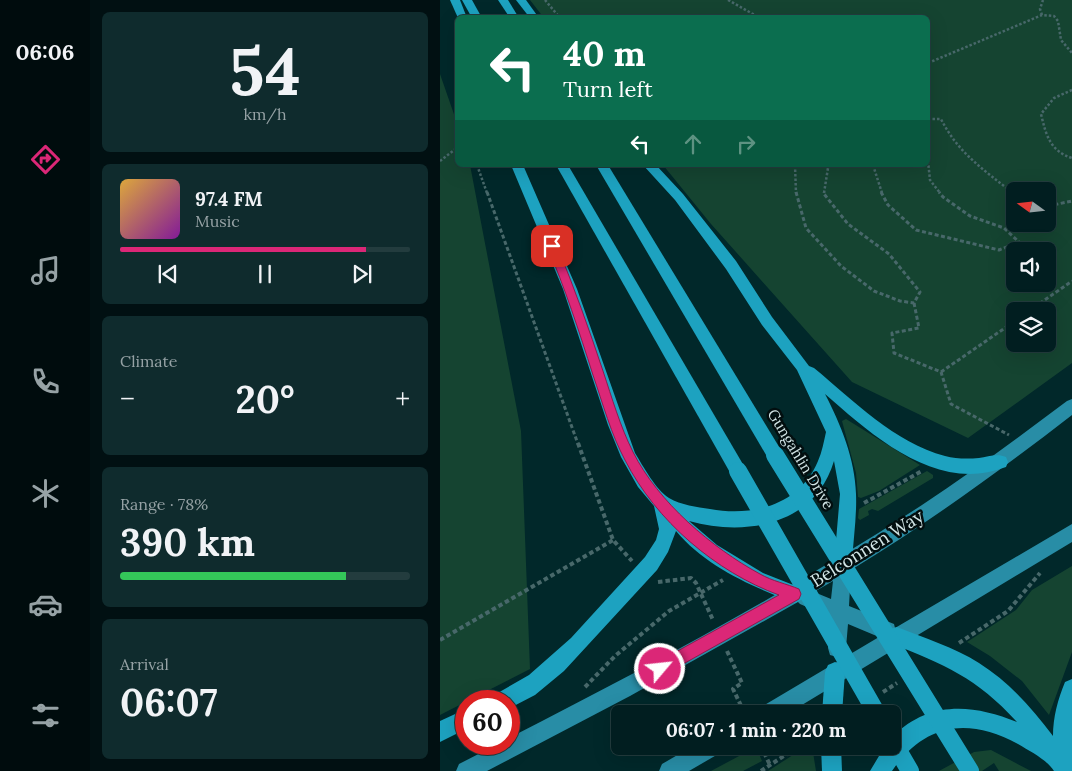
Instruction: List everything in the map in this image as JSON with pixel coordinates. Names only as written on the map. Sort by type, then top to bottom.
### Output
[{"type":"highway","points":[[455,0],[461,15]]},
{"type":"highway","points":[[467,0],[475,15]]},
{"type":"highway","points":[[503,0],[513,15]]},
{"type":"highway","points":[[521,0],[533,15]]},
{"type":"highway","points":[[518,167],[570,289],[624,446],[640,476],[660,502],[685,529],[730,564],[758,580],[794,594]]},
{"type":"highway","points":[[563,167],[872,705]]},
{"type":"highway","name":"Gungahlin Drive","points":[[603,167],[775,455],[970,771]]},
{"type":"highway","points":[[651,167],[673,190],[737,275],[766,321],[802,366],[826,412],[834,431],[844,466],[848,494],[844,564]]},
{"type":"highway","points":[[802,366],[872,423],[923,456],[940,462],[962,466],[1000,462]]},
{"type":"highway","points":[[660,502],[688,513],[723,521],[756,519],[776,513],[800,500],[816,483],[824,468],[834,431]]},
{"type":"highway","points":[[520,691],[548,672],[577,644],[659,552],[668,532],[666,513],[660,502]]},
{"type":"highway","points":[[897,636],[955,660],[997,688],[1027,717],[1065,767]]},
{"type":"highway","points":[[833,705],[835,672]]},
{"type":"highway","points":[[1065,767],[1066,760],[1062,730],[1072,688]]},
{"type":"highway","points":[[880,771],[896,748],[910,735],[936,722],[954,718],[982,719],[1003,725],[1032,740],[1065,767]]},
{"type":"highway","points":[[440,732],[455,724]]},
{"type":"highway","points":[[832,755],[832,771]]},
{"type":"highway","points":[[901,755],[910,771]]},
{"type":"main road","name":"Belconnen Way","points":[[466,771],[716,640],[844,564],[1000,462],[1072,406]]},
{"type":"main road","points":[[782,705],[1072,532]]},
{"type":"main road","points":[[835,672],[844,564]]},
{"type":"main road","points":[[794,594],[840,611],[897,636]]},
{"type":"main road","points":[[669,771],[697,755]]},
{"type":"path","points":[[545,0],[558,15]]},
{"type":"path","points":[[728,0],[754,15]]},
{"type":"path","points":[[1042,15],[1040,9],[1043,0]]},
{"type":"path","points":[[930,62],[1042,15],[1054,16],[1058,21],[1061,40],[1072,53]]},
{"type":"path","points":[[1072,90],[1054,98],[1041,114],[1046,139],[1058,154],[1072,158]]},
{"type":"path","points":[[930,119],[941,119],[948,133],[964,154],[1006,188]]},
{"type":"path","points":[[440,161],[455,149]]},
{"type":"path","points":[[478,167],[613,540],[643,571],[659,582],[691,578],[700,592],[669,611],[631,641],[582,690]]},
{"type":"path","points":[[794,167],[796,195],[805,227],[840,267],[867,286],[897,302],[914,303]]},
{"type":"path","points":[[829,167],[824,194],[848,224],[889,254],[920,292],[914,303],[919,328],[892,333],[894,353],[941,372]]},
{"type":"path","points":[[873,167],[878,186],[888,204],[916,230],[999,250],[1019,242],[1004,228],[970,216],[943,197],[930,180],[929,167]]},
{"type":"path","points":[[1056,204],[1072,201]]},
{"type":"path","points":[[1042,302],[1072,282]]},
{"type":"path","points":[[941,372],[1006,327]]},
{"type":"path","points":[[941,372],[951,404],[1017,439]]},
{"type":"path","points":[[862,504],[924,470]]},
{"type":"path","points":[[440,640],[613,540]]},
{"type":"path","points":[[741,705],[733,689],[742,683]]},
{"type":"path","points":[[765,755],[770,765]]},
{"type":"path","points":[[761,771],[785,755]]},
{"type":"green space","points":[[530,0],[1072,0],[1072,363],[968,438],[852,382],[711,224],[665,167],[930,167],[930,15],[542,15]]},
{"type":"green space","points":[[440,74],[455,117],[455,167],[470,167],[521,431],[530,669],[489,690],[455,690],[455,707],[440,715]]},
{"type":"green space","points":[[846,419],[920,465],[879,491],[861,498],[858,497],[856,473],[842,421]]},
{"type":"green space","points":[[927,471],[933,475],[933,478],[878,511],[872,509],[868,511],[869,515],[860,520],[858,518],[859,509]]},
{"type":"green space","points":[[1072,566],[1072,652],[1049,715],[1022,681],[990,656],[967,642],[1016,610],[1032,590]]},
{"type":"green space","points":[[991,750],[1031,771],[999,771],[994,763],[982,771],[939,771],[974,752]]},
{"type":"green space","points":[[741,755],[759,755],[762,761],[743,771],[711,771]]},
{"type":"green space","points":[[793,755],[813,755],[816,771],[768,771]]},
{"type":"route","points":[[552,246],[570,289],[616,426],[629,457],[644,482],[685,529],[711,551],[750,576],[794,594],[660,669]]}]
